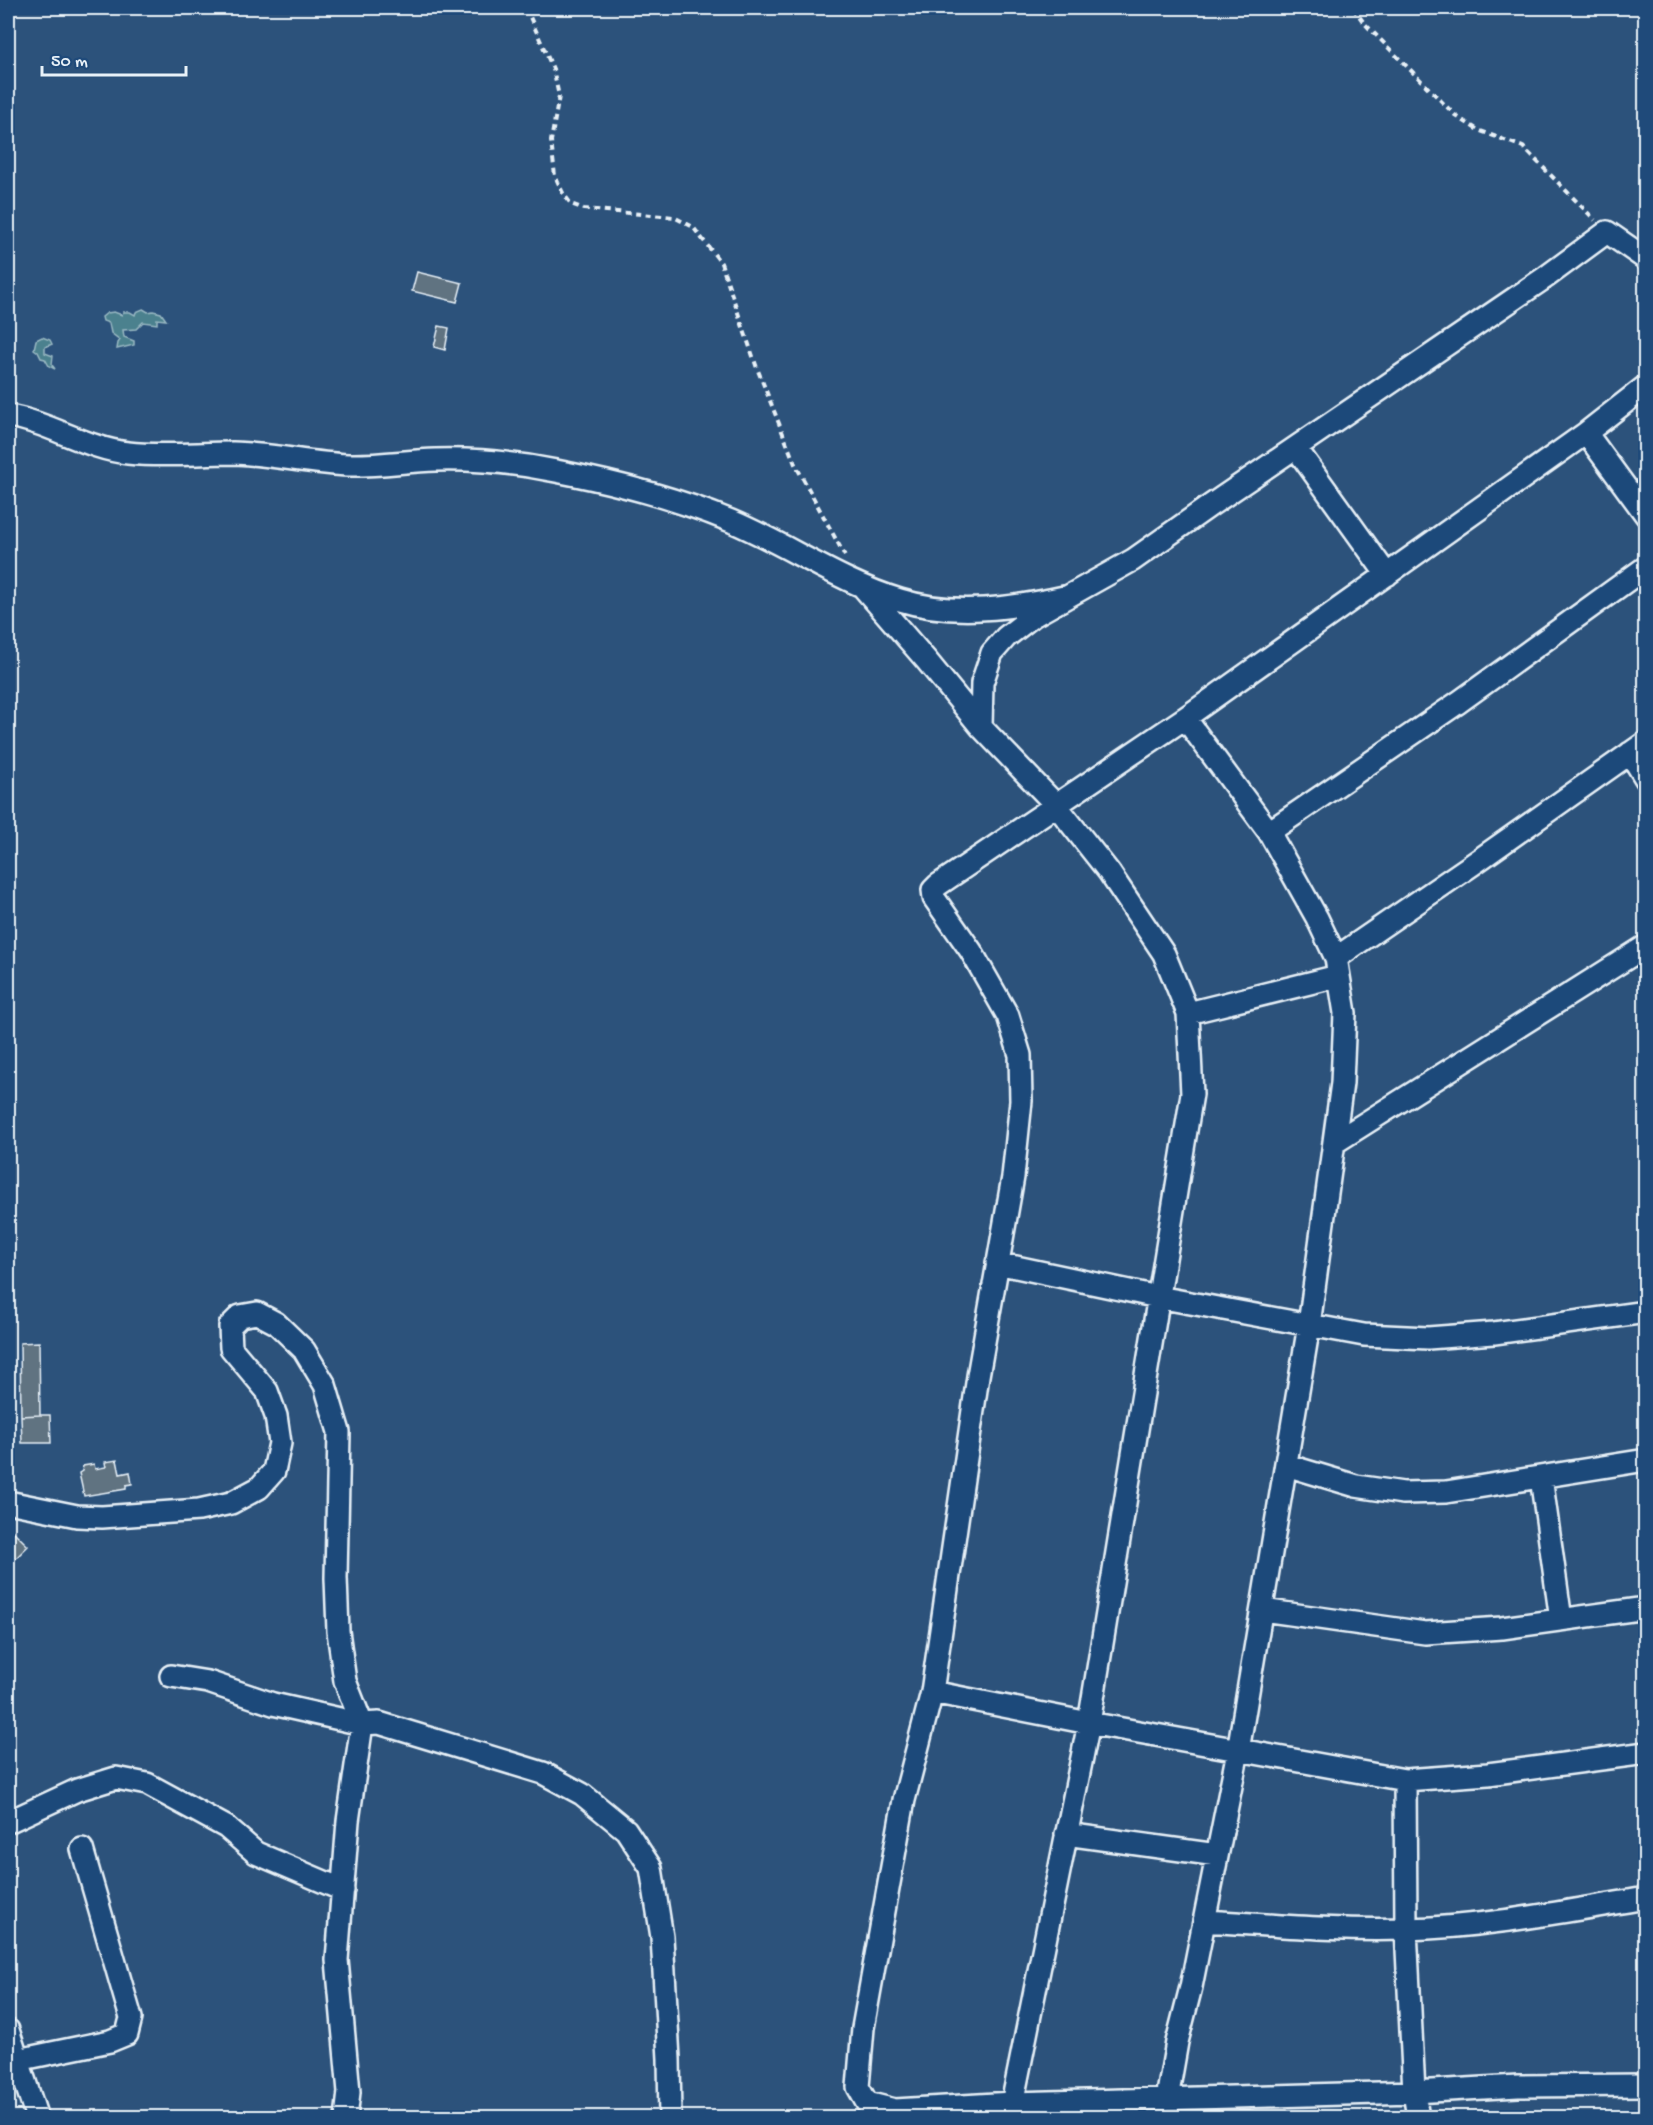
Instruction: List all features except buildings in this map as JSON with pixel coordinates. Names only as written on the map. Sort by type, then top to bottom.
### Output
[{"type":"street","points":[[981,727],[981,682],[992,653],[1006,637],[1034,616],[1133,560],[1546,277],[1607,232],[1646,259]]},
{"type":"street","points":[[1646,386],[1586,433],[1185,718],[933,890],[934,898],[971,951],[1008,1016],[1020,1055],[1021,1101],[1014,1167],[997,1263],[932,1692],[904,1800],[862,2028],[858,2087],[867,2103],[895,2110],[1011,2110],[1167,2099],[1414,2092],[1518,2086],[1646,2085]]},
{"type":"street","points":[[8,416],[26,419],[81,440],[125,453],[183,456],[233,453],[348,465],[433,460],[479,461],[555,470],[674,501],[731,521],[862,586],[902,601],[947,609],[1021,606],[1069,596]]},
{"type":"street","points":[[1586,433],[1646,515]]},
{"type":"street","points":[[1296,448],[1387,575]]},
{"type":"street","points":[[1269,832],[1459,702],[1646,567]]},
{"type":"street","points":[[862,586],[981,727],[1056,805],[1109,872],[1164,954],[1188,1013],[1192,1094],[1089,1723],[1011,2110]]},
{"type":"street","points":[[1167,2099],[1238,1751],[1309,1325],[1342,1083],[1345,1013],[1337,967],[1317,918],[1269,832],[1185,718]]},
{"type":"street","points":[[1188,1013],[1337,967],[1638,747],[1646,779]]},
{"type":"street","points":[[1334,1143],[1646,946]]},
{"type":"street","points":[[997,1263],[1158,1297],[1364,1335],[1428,1338],[1494,1333],[1646,1312]]},
{"type":"street","points":[[8,1502],[76,1516],[102,1517],[199,1510],[231,1503],[259,1488],[274,1471],[280,1443],[276,1416],[267,1391],[231,1348],[230,1326],[240,1316],[257,1314],[276,1323],[304,1350],[325,1385],[339,1432],[336,1578],[338,1631],[345,1681],[362,1724],[348,1821],[337,1960],[348,2082],[346,2118]]},
{"type":"street","points":[[1286,1465],[1356,1486],[1403,1493],[1446,1492],[1646,1460]]},
{"type":"street","points":[[1541,1477],[1561,1620]]},
{"type":"street","points":[[1262,1610],[1425,1633],[1502,1628],[1646,1608]]},
{"type":"street","points":[[171,1676],[208,1682],[273,1704],[362,1724],[380,1723],[543,1773],[582,1794],[626,1830],[651,1868],[662,1937],[669,2059],[669,2118]]},
{"type":"street","points":[[932,1692],[1238,1751],[1405,1780],[1488,1774],[1646,1753]]},
{"type":"street","points":[[8,1822],[77,1790],[116,1778],[147,1784],[226,1827],[256,1853],[343,1890]]},
{"type":"street","points":[[1405,1780],[1406,1929],[1414,2092],[1418,2118]]},
{"type":"street","points":[[1066,1834],[1217,1855]]},
{"type":"street","points":[[13,2061],[110,2041],[126,2034],[131,2018],[82,1849]]},
{"type":"street","points":[[1204,1921],[1309,1927],[1406,1929],[1511,1919],[1646,1898]]},
{"type":"street","points":[[8,2030],[13,2061],[36,2118]]},
{"type":"path","points":[[526,8],[553,69],[559,96],[551,141],[555,176],[563,193],[571,204],[584,209],[674,216],[693,227],[721,263],[757,368],[795,464],[862,586]]},
{"type":"path","points":[[1353,8],[1365,24],[1456,116],[1478,130],[1523,147],[1607,232]]},
{"type":"green space","points":[[143,309],[148,312],[161,313],[166,320],[157,319],[157,324],[143,322],[136,329],[123,330],[124,337],[134,341],[134,345],[117,349],[120,340],[111,333],[109,323],[103,321],[102,317],[114,312],[122,315],[123,312],[130,312],[135,315]]},
{"type":"green space","points":[[42,337],[50,340],[52,344],[45,347],[45,353],[53,356],[52,365],[55,369],[49,366],[34,349],[36,340]]}]
